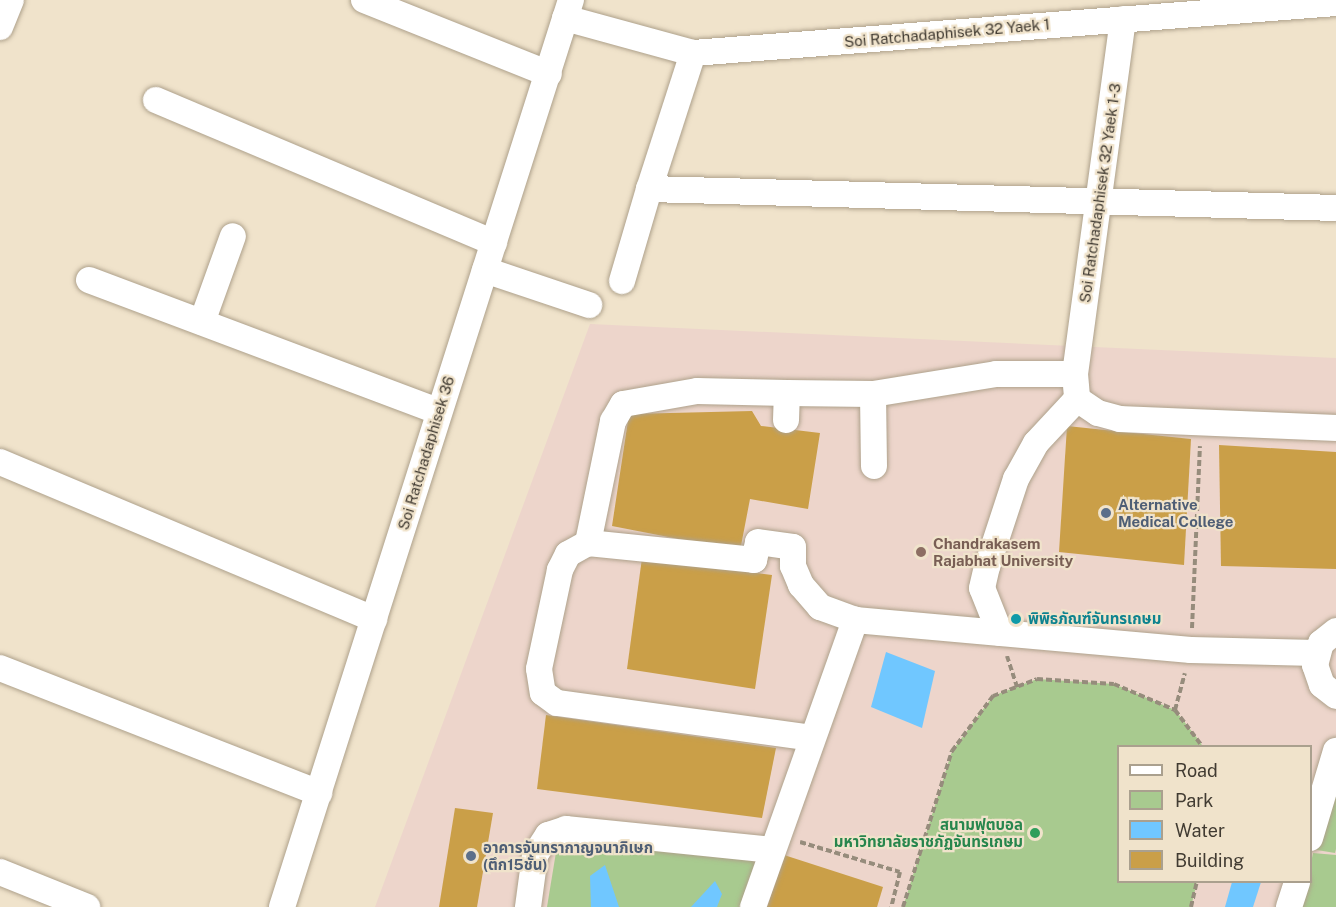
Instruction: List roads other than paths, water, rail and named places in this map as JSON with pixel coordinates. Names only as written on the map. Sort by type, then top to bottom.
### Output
[{"type":"street","points":[[0,27],[11,0]]},
{"type":"street","points":[[364,0],[549,74]]},
{"type":"street","name":"Soi Ratchadaphisek 32 Yaek 1","points":[[568,9],[693,53],[1334,2]]},
{"type":"street","name":"Soi Ratchadaphisek 36","points":[[282,907],[375,619],[438,411],[549,74],[568,9]]},
{"type":"street","name":"Soi Ratchadaphisek 32 Yaek 1-3","points":[[1076,380],[1123,19]]},
{"type":"street","points":[[622,281],[693,53]]},
{"type":"street","points":[[156,100],[494,243]]},
{"type":"street","points":[[649,189],[1336,207]]},
{"type":"street","points":[[202,322],[233,236]]},
{"type":"street","points":[[485,270],[590,304]]},
{"type":"street","points":[[89,280],[438,411]]},
{"type":"street","points":[[588,543],[613,421],[623,404],[697,391],[873,394],[996,374],[1076,380]]},
{"type":"street","points":[[1076,380],[1098,413],[1120,419],[1336,428]]},
{"type":"street","points":[[1000,633],[982,588],[994,545],[1016,479],[1076,380]]},
{"type":"street","points":[[786,420],[787,393]]},
{"type":"street","points":[[873,394],[874,466]]},
{"type":"street","points":[[0,462],[375,619]]},
{"type":"street","points":[[813,738],[557,703],[543,693],[539,669],[560,570],[568,554],[588,543],[754,560],[758,542],[793,547],[793,566],[801,585],[820,607],[855,620],[1191,651],[1317,653]]},
{"type":"street","points":[[753,907],[855,620]]},
{"type":"street","points":[[1336,631],[1317,653],[1317,675],[1336,696]]},
{"type":"street","points":[[0,668],[319,794]]},
{"type":"street","points":[[1312,835],[1336,751]]},
{"type":"street","points":[[528,907],[535,855],[549,835],[566,829],[775,843]]},
{"type":"street","points":[[0,872],[87,907]]},
{"type":"street","points":[[1289,907],[1297,883]]},
{"type":"water","points":[[886,652],[935,671],[922,728],[871,707]]},
{"type":"water","points":[[605,865],[619,907],[591,907],[590,876]]},
{"type":"water","points":[[715,881],[722,894],[717,907],[691,907]]},
{"type":"water","points":[[1232,883],[1261,883],[1253,907],[1225,907]]},
{"type":"place","name":"Alternative Medical College","points":[[1106,513]]},
{"type":"place","name":"Chandrakasem Rajabhat University","points":[[921,552]]},
{"type":"place","name":"พิพิธภัณฑ์จันทรเกษม","points":[[1016,619]]},
{"type":"place","name":"สนามฟุตบอล มหาวิทยาลัยราชภัฏจันทรเกษม","points":[[1035,833]]},
{"type":"place","name":"อาคารจันทรากาญจนาภิเษก (ตึก15ชั้น)","points":[[471,856]]}]
